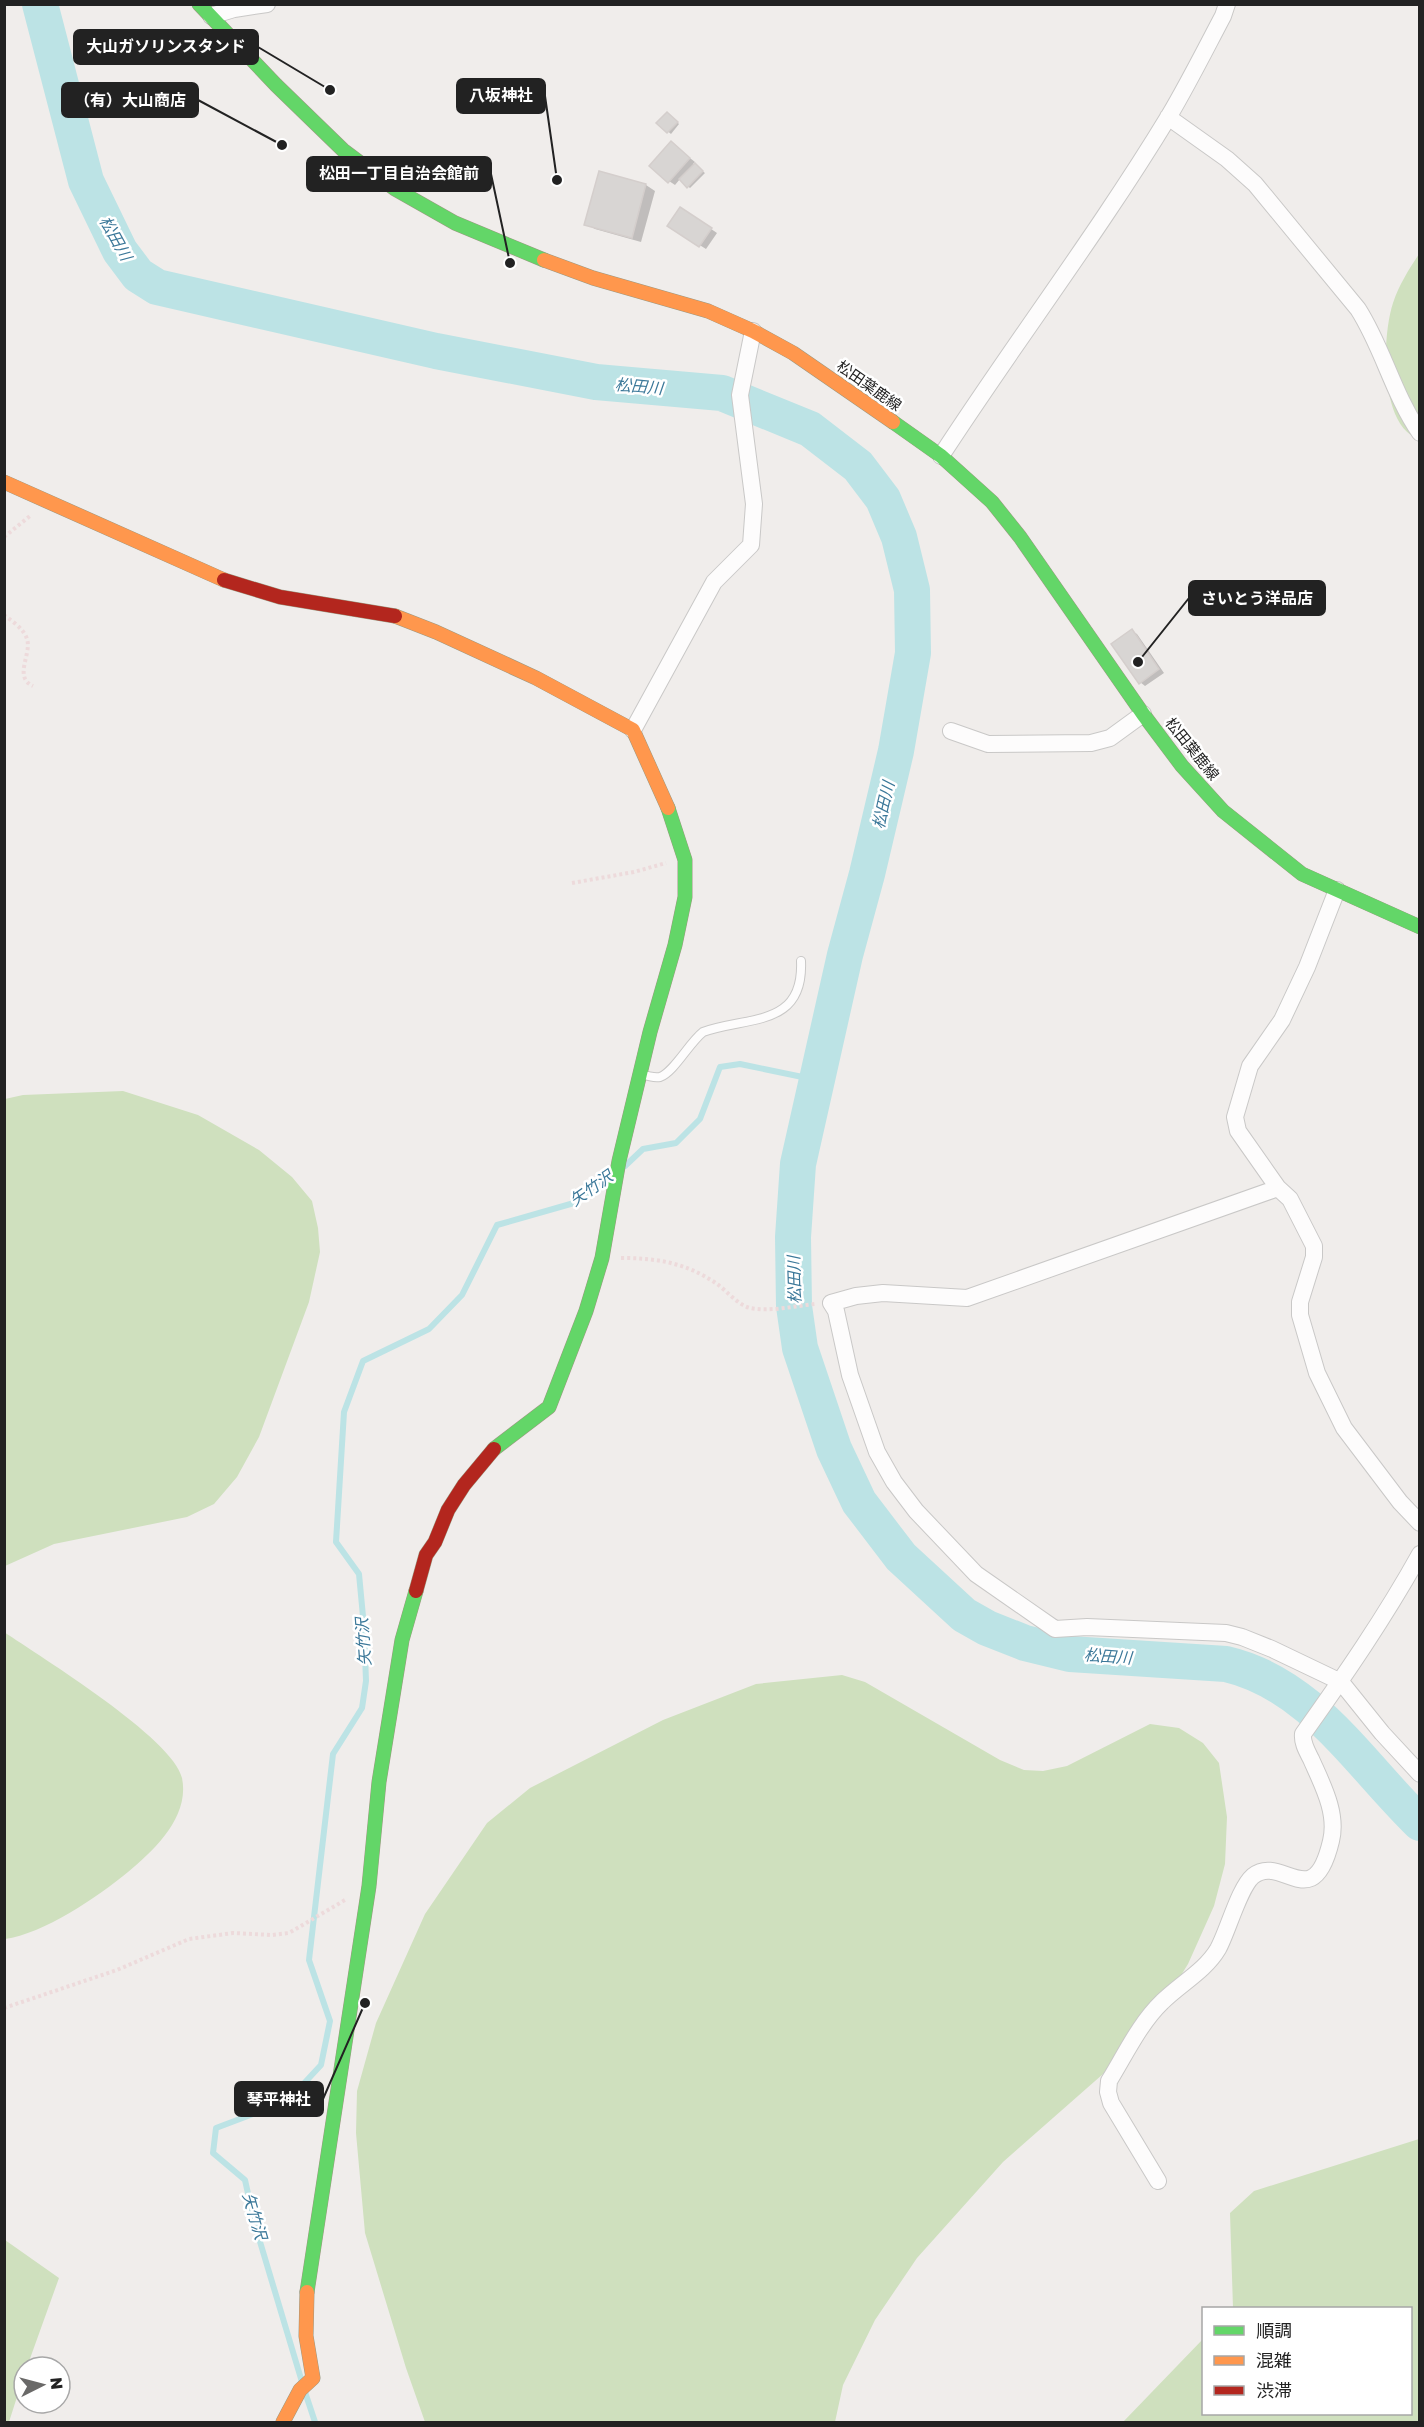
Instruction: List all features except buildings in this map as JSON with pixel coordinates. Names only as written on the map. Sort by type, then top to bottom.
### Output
[{"type":"street","points":[[205,10],[267,4]]},
{"type":"street","points":[[941,456],[994,373],[1036,317],[1168,117],[1223,16],[1227,4]]},
{"type":"street","name":"松田葉鹿線","points":[[205,10],[276,85],[343,150],[395,189],[454,223],[515,249],[593,278],[708,311],[753,331],[793,353],[941,456],[992,502],[1020,537],[1143,714],[1182,766],[1223,811],[1262,844],[1302,873],[1419,927]]},
{"type":"street","points":[[1168,117],[1227,159],[1255,184],[1358,309],[1372,330],[1405,412],[1419,433]]},
{"type":"street","points":[[633,730],[714,582],[751,545],[754,504],[740,395],[753,331]]},
{"type":"street","points":[[4,482],[228,582],[280,597],[395,616],[436,632],[536,678],[633,730],[663,793],[684,857],[685,897],[675,945],[619,1161],[602,1258],[549,1407],[495,1448],[448,1510],[435,1542],[426,1555],[400,1652],[379,1782],[369,1886],[308,2288],[306,2336],[314,2378],[300,2390],[283,2422]]},
{"type":"street","points":[[951,731],[988,744],[1090,743],[1110,738],[1143,714]]},
{"type":"street","points":[[1336,890],[1307,967],[1282,1020],[1250,1066],[1235,1117],[1238,1131],[1278,1188],[1290,1199],[1314,1246],[1314,1257],[1300,1302],[1300,1315],[1324,1390],[1344,1428],[1400,1502],[1419,1523]]},
{"type":"street","points":[[1278,1188],[967,1298],[883,1293],[856,1296],[831,1303],[836,1311],[850,1375],[877,1452],[894,1482],[916,1511],[985,1580],[1056,1629],[1087,1627],[1226,1633],[1242,1636],[1272,1649],[1339,1684],[1419,1774]]},
{"type":"street","points":[[1158,2181],[1111,2103],[1108,2092],[1109,2081],[1161,2003],[1187,1982],[1217,1950],[1251,1877],[1259,1872],[1272,1872],[1307,1881],[1315,1878],[1325,1860],[1334,1830],[1323,1785],[1302,1737],[1397,1595],[1419,1554]]},
{"type":"lane","points":[[640,1074],[662,1076],[694,1038],[703,1032],[765,1019],[783,1009],[795,997],[800,984],[801,961]]},
{"type":"path","points":[[4,537],[26,521],[43,499]]},
{"type":"path","points":[[4,615],[20,629],[28,641],[24,677],[26,682],[33,686]]},
{"type":"path","points":[[572,883],[634,872],[684,857]]},
{"type":"path","points":[[602,1258],[632,1258],[678,1263],[704,1275],[747,1308],[760,1310],[831,1303]]},
{"type":"path","points":[[4,2008],[117,1970],[189,1939],[226,1933],[272,1935],[290,1933],[369,1886]]},
{"type":"green space","points":[[1419,254],[1419,439],[1406,431],[1397,417],[1390,399],[1386,357],[1389,318],[1393,303],[1401,284]]},
{"type":"green space","points":[[123,1091],[198,1115],[259,1150],[292,1177],[312,1201],[318,1228],[320,1252],[309,1302],[259,1437],[237,1477],[214,1504],[187,1517],[54,1544],[5,1566],[5,1099],[23,1095]]},
{"type":"green space","points":[[4,1632],[104,1700],[156,1742],[174,1762],[182,1778],[183,1792],[181,1806],[168,1831],[149,1854],[128,1872],[70,1913],[36,1930],[5,1939]]},
{"type":"green space","points":[[842,1675],[865,1682],[1000,1760],[1024,1770],[1043,1771],[1067,1766],[1150,1724],[1179,1728],[1203,1743],[1219,1763],[1227,1817],[1225,1864],[1214,1906],[1188,1964],[1154,2019],[1103,2074],[1003,2162],[917,2258],[875,2320],[843,2385],[835,2422],[425,2422],[365,2233],[356,2133],[357,2091],[376,2023],[425,1914],[487,1823],[530,1788],[663,1720],[756,1684]]},
{"type":"green space","points":[[1419,2139],[1419,2422],[1123,2422],[1202,2340],[1202,2415],[1412,2415],[1412,2307],[1233,2307],[1230,2213],[1254,2191]]},
{"type":"green space","points":[[5,2240],[59,2278],[31,2355],[12,2355],[12,2413],[9,2422],[4,2422]]},
{"type":"waterway","name":"松田川","points":[[40,4],[86,181],[120,251],[138,275],[157,287],[436,351],[596,382],[722,393],[810,429],[858,466],[883,499],[899,537],[912,590],[913,653],[896,751],[845,955],[798,1164],[793,1237],[794,1306],[800,1348],[834,1449],[859,1502],[901,1557],[964,1615],[987,1628],[1025,1643],[1070,1654],[1226,1664],[1257,1674],[1284,1689],[1333,1729],[1420,1823]]},
{"type":"waterway","name":"矢竹沢","points":[[625,1166],[643,1149],[676,1143],[700,1119],[720,1067],[740,1064],[817,1080]]},
{"type":"waterway","name":"矢竹沢","points":[[302,2382],[255,2225],[245,2180],[213,2153],[216,2128],[253,2114],[296,2092],[321,2065],[330,2021],[309,1960],[333,1754],[362,1708],[366,1681],[359,1574],[336,1542],[344,1412],[363,1361],[429,1329],[462,1295],[497,1225],[574,1203],[610,1178]]},
{"type":"waterway","name":"矢竹沢","points":[[305,2392],[315,2422]]},
{"type":"traffic: fast","points":[[199,4],[276,85],[343,150],[395,189],[455,223],[544,260]]},
{"type":"traffic: fast","points":[[893,422],[941,456],[992,502],[1020,537],[1143,714],[1182,766],[1223,811],[1302,874],[1420,927]]},
{"type":"traffic: fast","points":[[494,1449],[549,1407],[586,1311],[602,1258],[619,1161],[650,1032],[675,945],[685,897],[685,860],[668,808]]},
{"type":"traffic: fast","points":[[307,2292],[369,1886],[379,1782],[402,1640],[416,1591]]},
{"type":"traffic: slow","points":[[544,260],[593,278],[708,311],[753,331],[793,353],[893,422]]},
{"type":"traffic: slow","points":[[4,482],[224,580]]},
{"type":"traffic: slow","points":[[395,616],[436,632],[536,678],[633,730],[668,808]]},
{"type":"traffic: slow","points":[[283,2422],[300,2390],[313,2378],[306,2336],[307,2292]]},
{"type":"traffic: jam","points":[[224,580],[280,597],[395,616]]},
{"type":"traffic: jam","points":[[416,1591],[426,1555],[435,1542],[448,1510],[464,1485],[494,1449]]},
{"type":"place","name":"大山ガソリンスタンド","points":[[330,90]]},
{"type":"place","name":"（有）大山商店","points":[[282,145]]},
{"type":"place","name":"八坂神社","points":[[557,180]]},
{"type":"place","name":"松田一丁目自治会館前","points":[[510,263]]},
{"type":"place","name":"さいとう洋品店","points":[[1138,662]]},
{"type":"place","name":"琴平神社","points":[[365,2003]]}]
